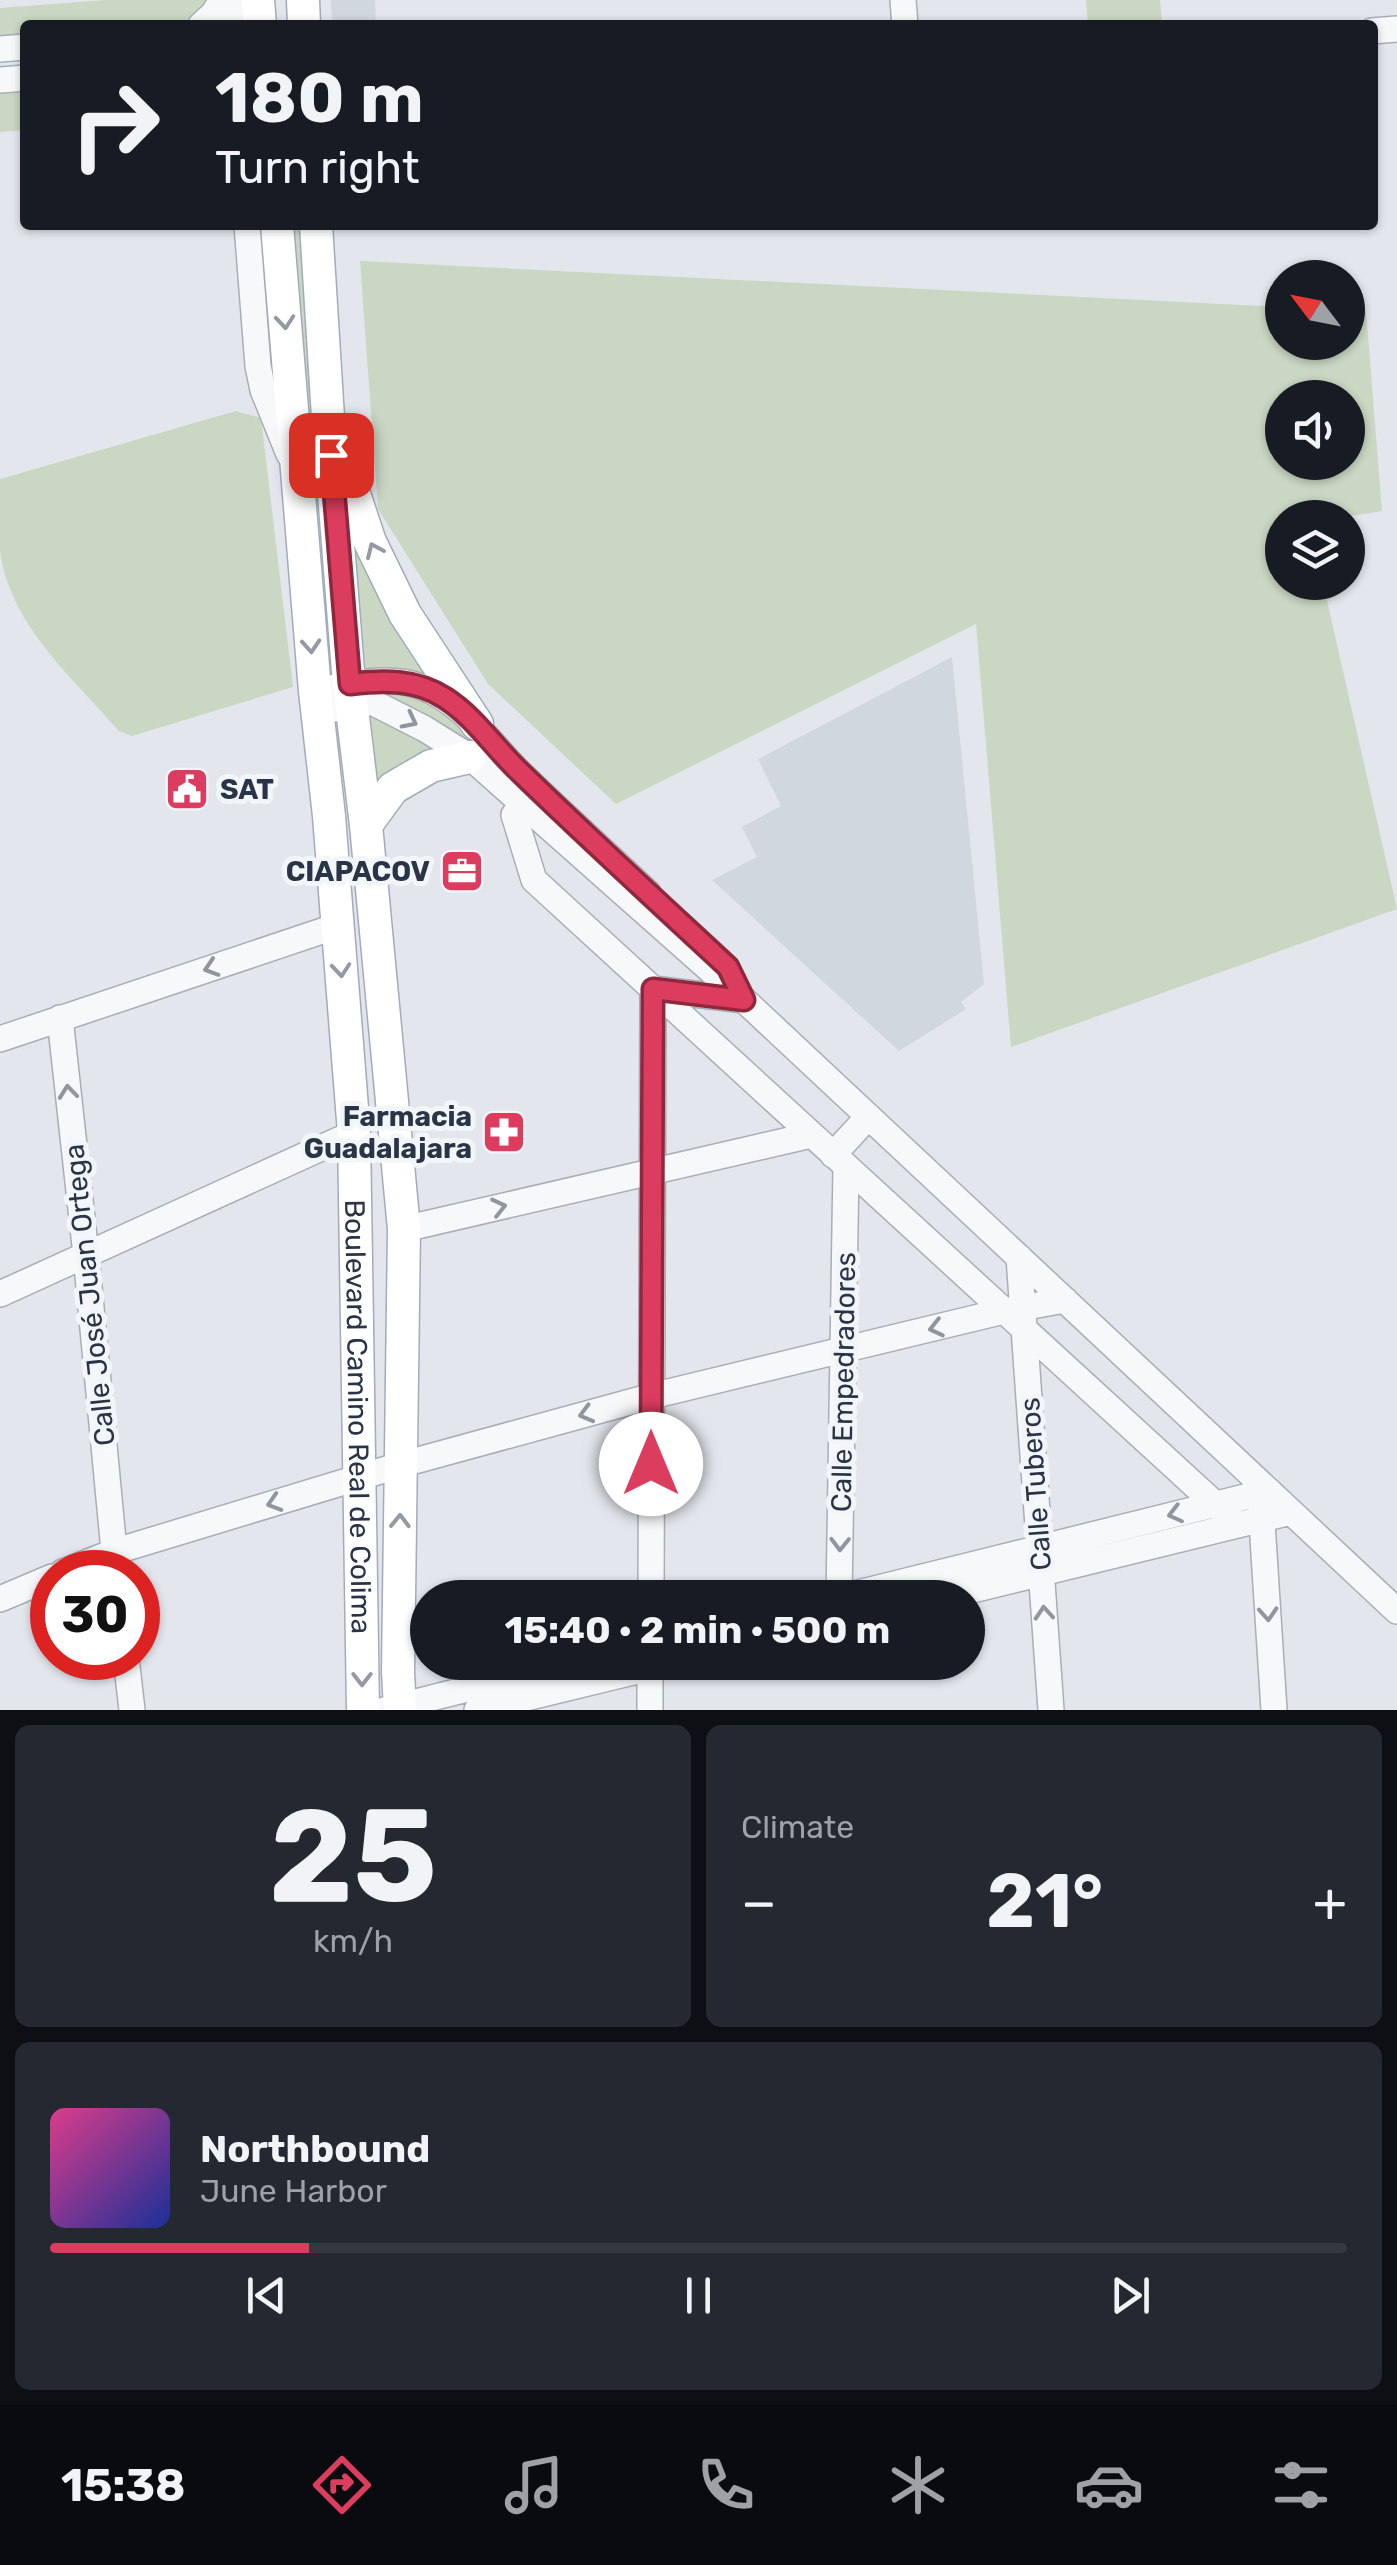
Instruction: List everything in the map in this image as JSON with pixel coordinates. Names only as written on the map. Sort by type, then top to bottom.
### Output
[{"type":"main road","name":"Boulevard Camino Real de Colima","points":[[277,230],[354,1133],[362,1710]]},
{"type":"main road","name":"Boulevard Camino Real de Colima","points":[[316,230],[351,695],[404,1229],[398,1672],[394,1709]]},
{"type":"main road","points":[[328,417],[370,542],[405,614],[477,724]]},
{"type":"main road","points":[[366,825],[393,788],[431,766],[470,757]]},
{"type":"street","points":[[206,20],[222,0]]},
{"type":"street","points":[[247,230],[258,366],[263,390],[298,478]]},
{"type":"street","points":[[316,702],[393,681],[419,685],[445,698],[477,724],[517,770],[728,967],[744,1000]]},
{"type":"street","points":[[351,695],[425,729],[470,757],[518,810],[744,1000],[1065,1300],[1258,1502],[1274,1710]]},
{"type":"street","points":[[518,810],[534,880],[1017,1316],[1215,1504],[1258,1502]]},
{"type":"street","points":[[0,1039],[337,926]]},
{"type":"street","points":[[653,989],[744,1000]]},
{"type":"street","points":[[651,1580],[653,989]]},
{"type":"street","name":"Calle José Juan Ortega","points":[[60,1018],[113,1550]]},
{"type":"street","points":[[840,1160],[868,1117]]},
{"type":"street","points":[[0,1294],[354,1133]]},
{"type":"street","points":[[404,1229],[811,1134]]},
{"type":"street","name":"Calle Empedradores","points":[[839,1580],[843,1350],[840,1160]]},
{"type":"street","name":"Calle Tuberos","points":[[1019,1257],[1017,1316],[1051,1710]]},
{"type":"street","points":[[149,1550],[400,1465],[652,1396],[843,1350],[1017,1316],[1065,1300]]},
{"type":"street","points":[[931,1580],[1040,1560],[1258,1502]]},
{"type":"street","points":[[985,1581],[1215,1504],[1258,1502],[1291,1512],[1397,1611]]},
{"type":"street","points":[[0,1599],[30,1586]]},
{"type":"street","points":[[129,1680],[132,1710]]},
{"type":"street","points":[[394,1709],[505,1680]]},
{"type":"street","points":[[477,1710],[595,1680]]},
{"type":"street","points":[[650,1710],[655,1680]]},
{"type":"shaded area","points":[[331,0],[375,0],[376,20],[332,20]]},
{"type":"shaded area","points":[[952,657],[984,984],[961,1002],[966,1009],[899,1051],[712,880],[757,857],[742,827],[781,806],[758,759]]},
{"type":"green space","points":[[106,0],[211,0],[205,10],[186,20],[20,20],[20,38],[0,40],[0,8]]},
{"type":"green space","points":[[1086,0],[1160,0],[1162,20],[1088,20]]},
{"type":"green space","points":[[20,90],[20,130],[0,132],[0,92]]},
{"type":"green space","points":[[288,230],[306,230],[338,652]]},
{"type":"green space","points":[[360,261],[1265,306],[1265,360],[1365,360],[1366,311],[1382,511],[1365,514],[1365,500],[1265,500],[1265,600],[1327,600],[1397,909],[1011,1047],[976,624],[616,804],[488,684],[378,509]]},
{"type":"green space","points":[[236,411],[261,418],[293,687],[132,736],[119,731],[63,670],[16,602],[0,550],[0,479]]},
{"type":"green space","points":[[347,489],[443,690],[364,675]]},
{"type":"green space","points":[[394,689],[442,706],[532,793],[377,690]]},
{"type":"green space","points":[[366,708],[452,754],[374,799]]},
{"type":"place","name":"SAT","points":[[187,789]]},
{"type":"place","name":"CIAPACOV","points":[[462,871]]},
{"type":"place","name":"Farmacia Guadalajara","points":[[504,1132]]},
{"type":"route","points":[[331,455],[350,684],[393,681],[419,685],[445,698],[477,724],[517,770],[728,967],[744,1000],[653,989],[651,1464]]}]
